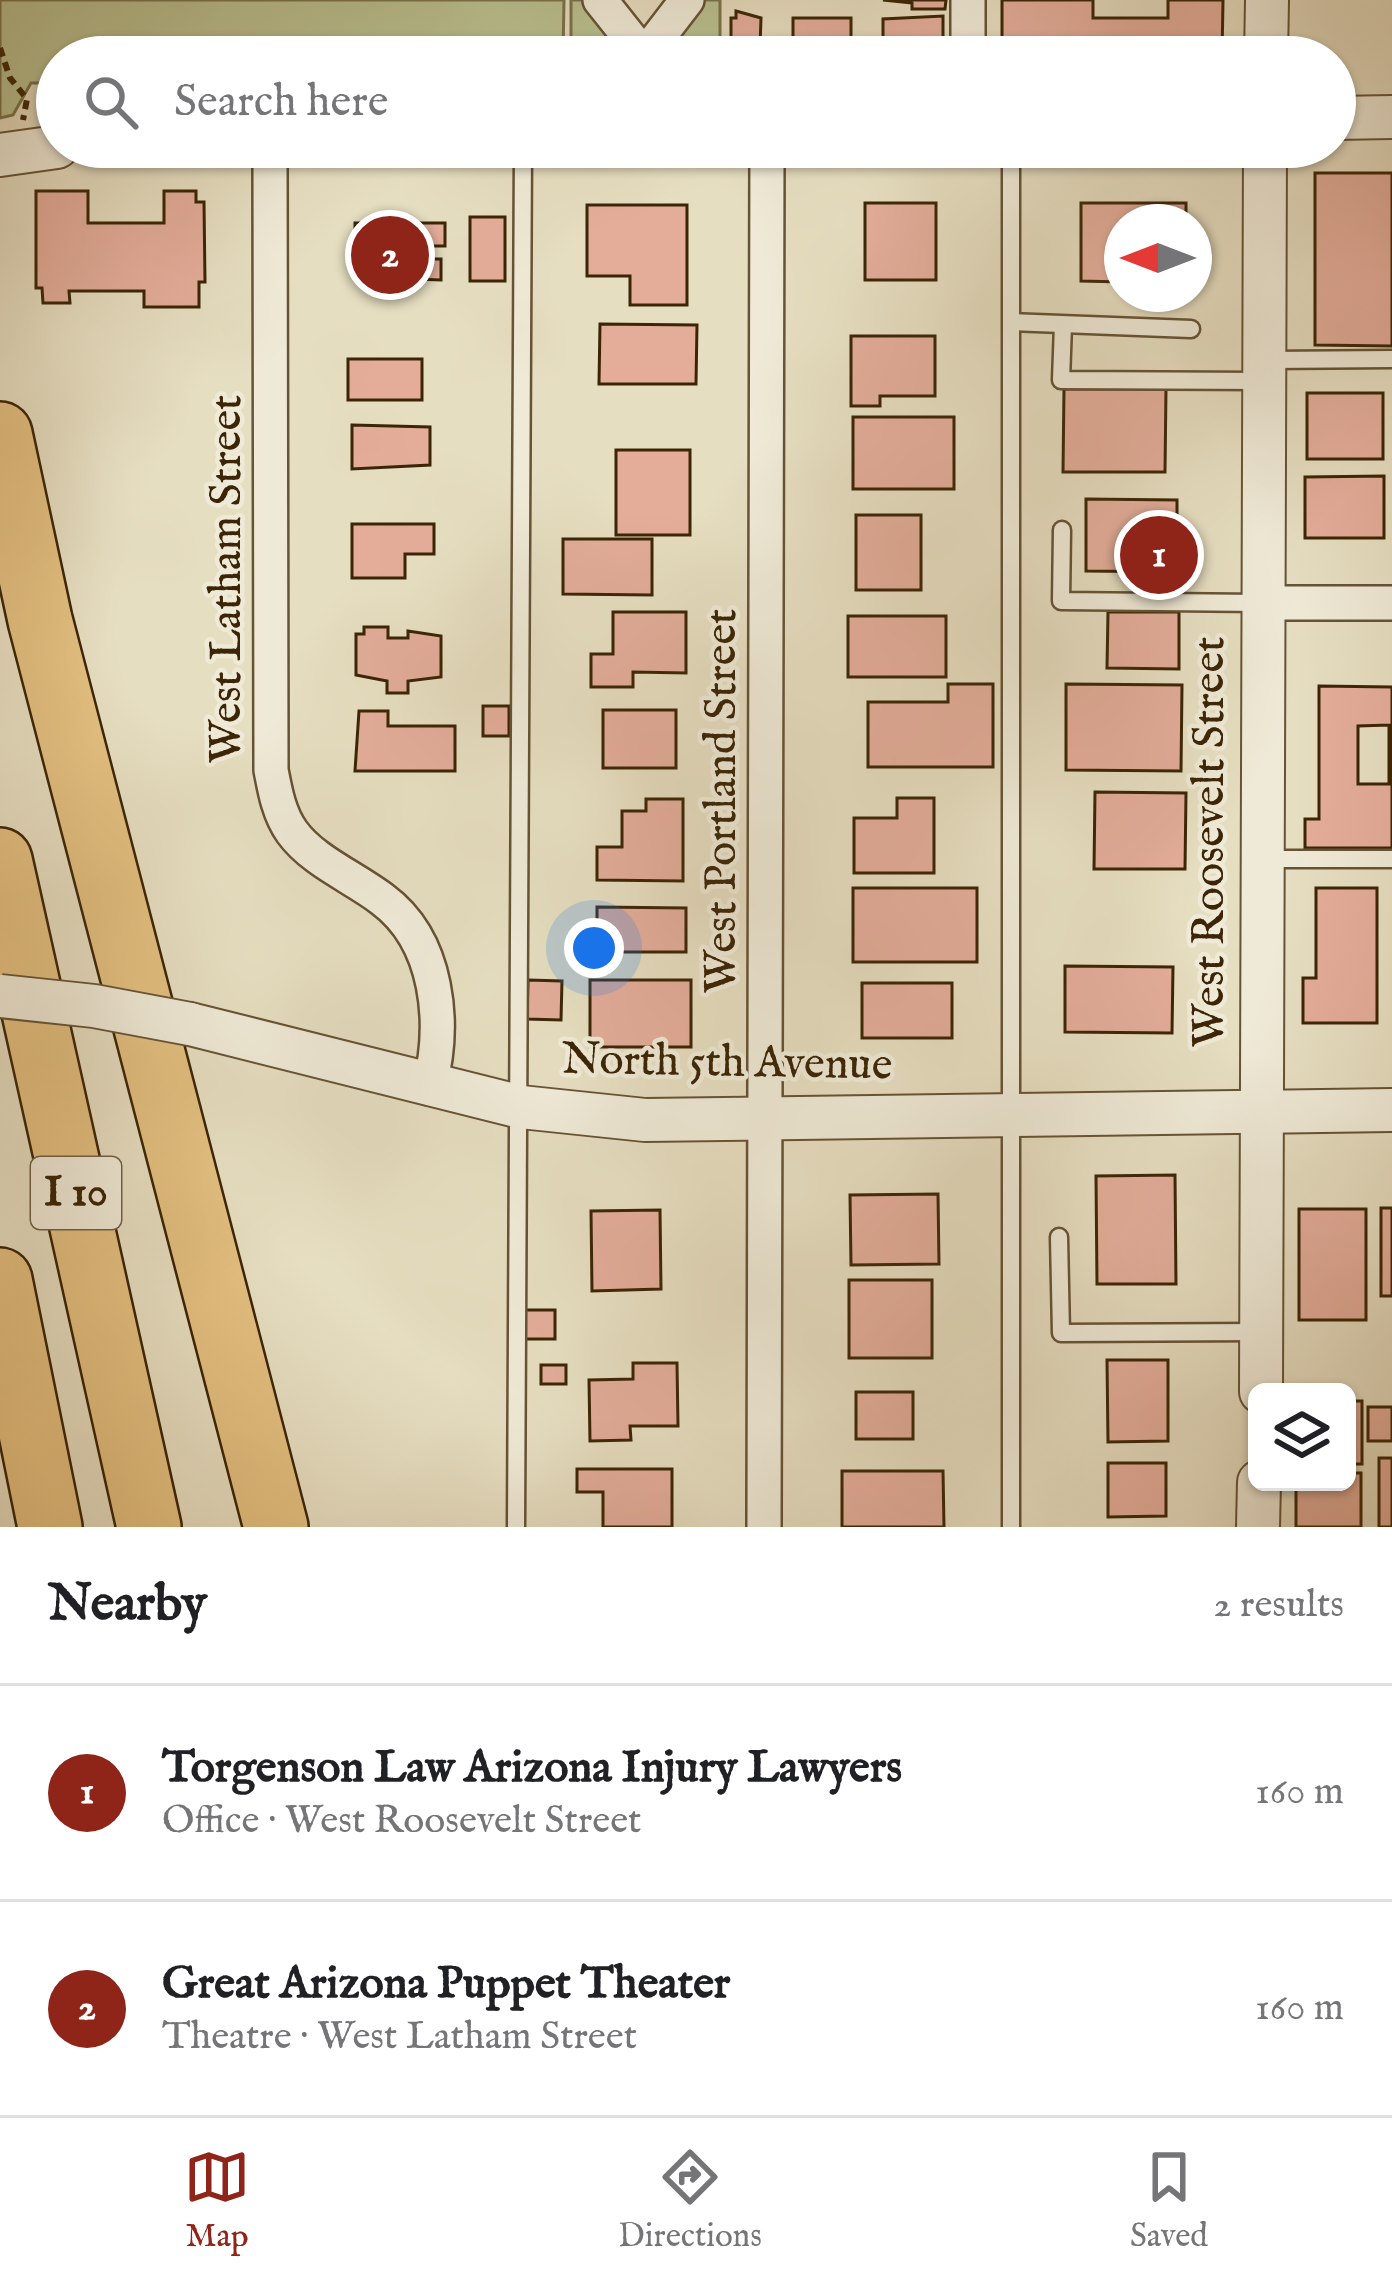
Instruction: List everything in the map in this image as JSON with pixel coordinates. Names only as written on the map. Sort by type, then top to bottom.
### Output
[{"type":"highway","points":[[0,434],[40,620],[276,1527]]},
{"type":"highway","name":"I 10","points":[[0,860],[148,1527]]},
{"type":"highway","points":[[0,1280],[50,1527]]},
{"type":"street","points":[[600,0],[633,36]]},
{"type":"street","points":[[655,36],[687,0]]},
{"type":"street","points":[[968,0],[968,36]]},
{"type":"street","points":[[1266,36],[1267,0]]},
{"type":"street","points":[[1356,118],[1392,117]]},
{"type":"street","points":[[0,155],[36,150]]},
{"type":"street","name":"West Latham Street","points":[[270,168],[271,770],[292,833],[387,902],[421,949],[436,1000],[438,1054],[429,1088]]},
{"type":"street","name":"West Portland Street","points":[[764,1527],[767,168]]},
{"type":"street","name":"West Roosevelt Street","points":[[1261,1383],[1265,168]]},
{"type":"street","points":[[1260,603],[1392,603]]},
{"type":"street","name":"North 5th Avenue","points":[[0,996],[190,1024],[429,1088],[520,1107],[645,1120],[1392,1110]]},
{"type":"street","points":[[1258,1527],[1259,1491]]},
{"type":"lane","points":[[516,1527],[524,168]]},
{"type":"lane","points":[[1011,168],[1011,1527]]},
{"type":"lane","points":[[1012,322],[1191,328]]},
{"type":"lane","points":[[1063,325],[1061,380],[1392,359]]},
{"type":"lane","points":[[1062,530],[1061,601],[1260,603]]},
{"type":"lane","points":[[1261,859],[1392,859]]},
{"type":"lane","points":[[1059,1238],[1061,1333],[1261,1332]]},
{"type":"path","points":[[0,48],[10,78],[28,99]]},
{"type":"green space","points":[[0,0],[564,0],[563,36],[36,36],[36,83],[31,83],[13,115],[0,118]]},
{"type":"green space","points":[[571,0],[586,0],[614,36],[571,36]]},
{"type":"green space","points":[[696,0],[720,0],[720,36],[677,36]]},
{"type":"building","points":[[883,0],[946,0],[945,9],[912,9],[912,3]]},
{"type":"building","points":[[1002,0],[1093,0],[1093,18],[1168,18],[1168,0],[1223,0],[1222,36],[1002,36]]},
{"type":"building","points":[[736,11],[761,18],[760,36],[731,36],[731,18],[736,18]]},
{"type":"building","points":[[943,16],[943,36],[883,36],[883,19]]},
{"type":"building","points":[[793,18],[851,18],[851,36],[793,36]]},
{"type":"building","points":[[1315,173],[1392,173],[1392,346],[1315,345]]},
{"type":"building","points":[[36,191],[88,191],[88,223],[164,223],[164,191],[196,191],[196,202],[204,202],[205,282],[199,282],[199,307],[144,307],[144,291],[69,291],[70,303],[43,303],[42,288],[36,288]]},
{"type":"building","points":[[865,203],[936,203],[936,280],[865,280]]},
{"type":"building","points":[[1081,203],[1186,203],[1104,204],[1104,282],[1081,281]]},
{"type":"building","points":[[587,205],[687,205],[687,305],[630,305],[630,276],[587,276]]},
{"type":"building","points":[[470,217],[505,217],[505,281],[470,281]]},
{"type":"building","points":[[355,223],[445,223],[445,246],[425,246],[425,259],[441,259],[441,280],[355,277]]},
{"type":"building","points":[[600,324],[697,325],[696,384],[599,384]]},
{"type":"building","points":[[851,336],[935,336],[935,396],[880,396],[880,406],[851,406]]},
{"type":"building","points":[[348,359],[422,359],[422,400],[348,400]]},
{"type":"building","points":[[1064,389],[1166,389],[1165,472],[1063,472]]},
{"type":"building","points":[[1307,393],[1383,393],[1383,459],[1307,459]]},
{"type":"building","points":[[853,417],[954,417],[954,489],[853,489]]},
{"type":"building","points":[[352,425],[430,427],[430,465],[352,469]]},
{"type":"building","points":[[616,450],[690,450],[690,535],[616,535]]},
{"type":"building","points":[[1384,476],[1384,538],[1305,538],[1305,477]]},
{"type":"building","points":[[1086,499],[1177,500],[1177,572],[1086,571]]},
{"type":"building","points":[[856,515],[921,515],[921,590],[856,590]]},
{"type":"building","points":[[352,524],[434,524],[434,554],[405,554],[405,578],[352,578]]},
{"type":"building","points":[[563,539],[652,539],[652,595],[563,594]]},
{"type":"building","points":[[613,612],[686,612],[686,673],[633,672],[633,687],[591,687],[591,654],[613,654]]},
{"type":"building","points":[[1108,612],[1179,612],[1179,669],[1107,668]]},
{"type":"building","points":[[848,616],[946,616],[946,677],[848,677]]},
{"type":"building","points":[[364,627],[388,627],[388,638],[408,638],[408,631],[441,636],[441,677],[408,681],[408,693],[387,693],[387,681],[356,675],[356,634],[364,634]]},
{"type":"building","points":[[948,684],[993,684],[993,767],[868,767],[868,702],[948,702]]},
{"type":"building","points":[[1066,684],[1182,685],[1181,771],[1066,770]]},
{"type":"building","points":[[1319,686],[1392,687],[1392,848],[1305,848],[1305,819],[1319,819]],"holes":[[[1389,725],[1389,784],[1358,784],[1358,726]]]},
{"type":"building","points":[[483,706],[509,706],[509,736],[483,736]]},
{"type":"building","points":[[603,710],[676,710],[676,768],[603,768]]},
{"type":"building","points":[[359,711],[388,711],[388,726],[455,726],[455,771],[355,771]]},
{"type":"building","points":[[1095,792],[1186,793],[1185,869],[1094,869]]},
{"type":"building","points":[[897,798],[934,798],[934,873],[854,873],[854,818],[897,818]]},
{"type":"building","points":[[646,799],[683,799],[683,881],[597,880],[597,847],[622,847],[622,811],[646,811]]},
{"type":"building","points":[[853,888],[977,888],[977,962],[853,962]]},
{"type":"building","points":[[1316,888],[1377,888],[1377,1023],[1303,1023],[1303,978],[1316,978]]},
{"type":"building","points":[[597,907],[686,908],[686,952],[597,952]]},
{"type":"building","points":[[1065,966],[1173,967],[1172,1033],[1065,1032]]},
{"type":"building","points":[[528,980],[562,981],[561,1020],[527,1019]]},
{"type":"building","points":[[590,980],[691,980],[691,1047],[590,1047]]},
{"type":"building","points":[[862,983],[952,983],[952,1038],[862,1038]]},
{"type":"building","points":[[1175,1175],[1176,1284],[1097,1284],[1096,1176]]},
{"type":"building","points":[[938,1194],[939,1264],[851,1265],[850,1195]]},
{"type":"building","points":[[1381,1208],[1392,1208],[1392,1296],[1381,1296]]},
{"type":"building","points":[[1299,1209],[1366,1209],[1366,1320],[1299,1320]]},
{"type":"building","points":[[660,1210],[661,1289],[592,1291],[591,1211]]},
{"type":"building","points":[[849,1280],[932,1280],[932,1358],[849,1358]]},
{"type":"building","points":[[522,1310],[555,1310],[555,1339],[522,1339]]},
{"type":"building","points":[[1107,1360],[1168,1360],[1168,1441],[1108,1442]]},
{"type":"building","points":[[633,1363],[677,1363],[678,1426],[630,1426],[631,1440],[590,1441],[589,1380],[633,1379]]},
{"type":"building","points":[[541,1365],[566,1365],[566,1384],[541,1384]]},
{"type":"building","points":[[856,1392],[913,1392],[913,1439],[856,1439]]},
{"type":"building","points":[[1356,1401],[1362,1401],[1362,1464],[1356,1464]]},
{"type":"building","points":[[1368,1407],[1392,1407],[1392,1441],[1368,1441]]},
{"type":"building","points":[[1379,1458],[1392,1458],[1392,1527],[1379,1527]]},
{"type":"building","points":[[1108,1463],[1166,1463],[1166,1516],[1108,1517]]},
{"type":"building","points":[[577,1469],[672,1469],[672,1527],[603,1527],[603,1492],[577,1492]]},
{"type":"building","points":[[842,1471],[943,1471],[944,1527],[842,1527]]},
{"type":"building","points":[[1356,1473],[1361,1473],[1361,1527],[1296,1527],[1296,1491],[1356,1491]]},
{"type":"place","name":"Great Arizona Puppet Theater","points":[[390,255]]},
{"type":"place","name":"Torgenson Law Arizona Injury Lawyers","points":[[1159,555]]}]
